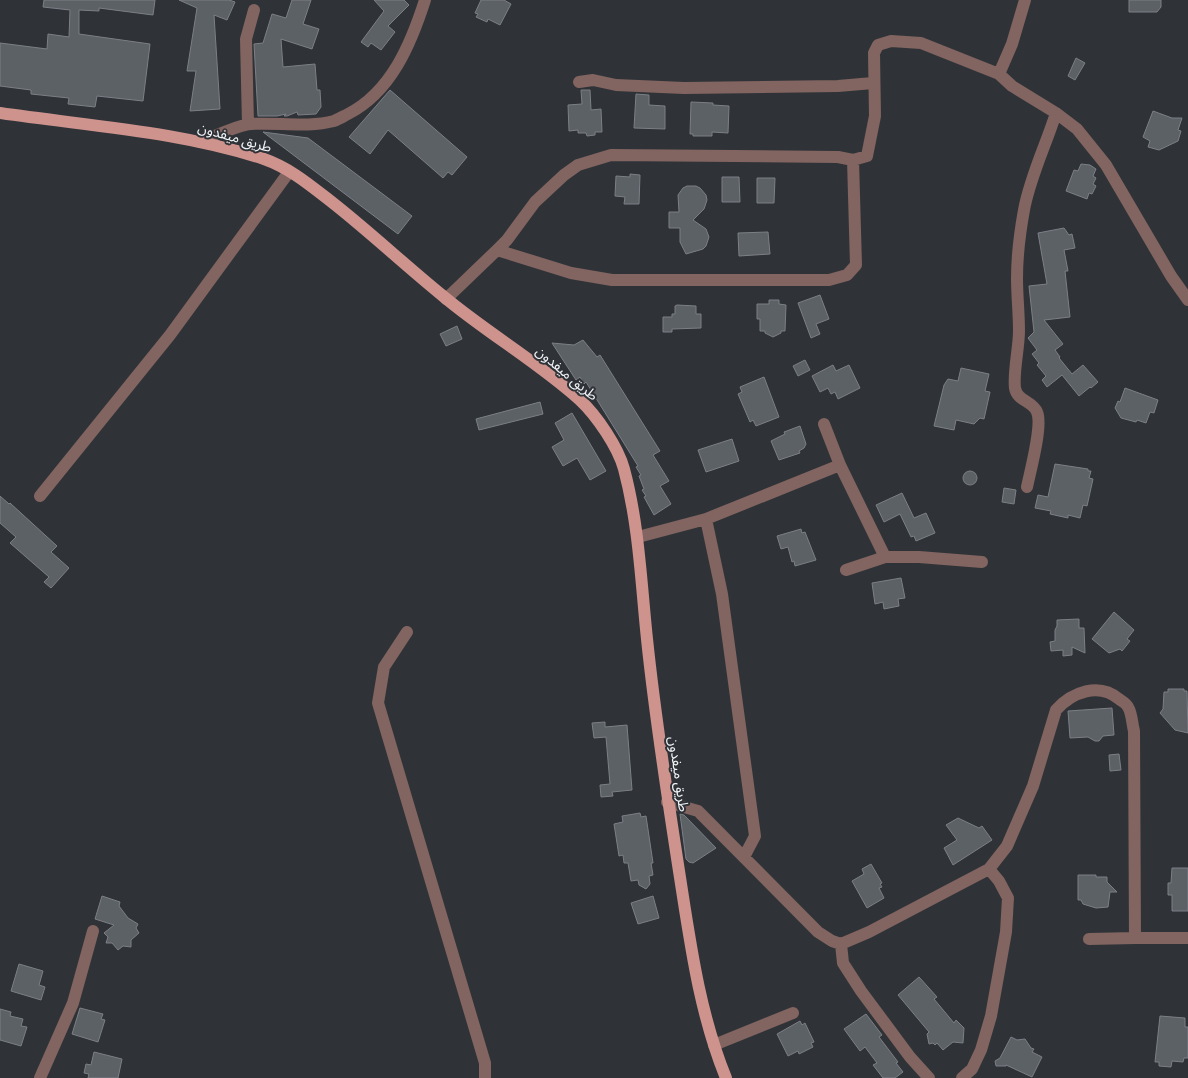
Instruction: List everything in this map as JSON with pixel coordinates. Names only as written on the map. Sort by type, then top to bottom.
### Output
[{"type":"main road","name":"طريق ميفدون","points":[[0,113],[200,142],[267,160],[299,177],[345,212],[446,299],[540,368],[582,402],[596,418],[608,435],[623,464],[638,537],[654,706],[688,933],[705,1015],[726,1078]]},
{"type":"street","points":[[200,142],[248,124],[306,124],[335,120],[356,110],[374,97],[394,70],[414,33],[425,0]]},
{"type":"street","points":[[999,74],[1012,44],[1025,0]]},
{"type":"street","points":[[248,124],[246,40],[254,10]]},
{"type":"street","points":[[446,299],[497,250],[535,202],[578,164],[611,155],[838,157],[853,160],[867,156],[875,116],[874,54],[878,45],[891,41],[921,43],[999,74],[1012,86],[1056,113],[1077,129],[1106,165],[1171,276],[1188,300]]},
{"type":"street","points":[[579,82],[593,80],[616,85],[684,88],[838,86],[873,83]]},
{"type":"street","points":[[1028,487],[1038,434],[1039,417],[1032,405],[1018,396],[1015,387],[1019,333],[1016,277],[1024,210],[1031,181],[1045,148],[1056,113]]},
{"type":"street","points":[[497,250],[571,273],[612,280],[829,280],[847,276],[856,265],[853,160]]},
{"type":"street","points":[[40,496],[170,334],[289,172]]},
{"type":"street","points":[[824,424],[840,464],[885,556]]},
{"type":"street","points":[[638,537],[706,519],[840,464]]},
{"type":"street","points":[[706,519],[722,594],[755,836],[744,857]]},
{"type":"street","points":[[846,570],[885,556],[982,562]]},
{"type":"street","points":[[406,632],[384,667],[378,703],[485,1063],[485,1078]]},
{"type":"street","points":[[667,802],[698,811],[818,932],[832,941],[841,944],[869,932],[989,869],[1007,846],[1032,786],[1056,710],[1064,701],[1079,692],[1098,690],[1113,694],[1128,707],[1134,731],[1134,938]]},
{"type":"street","points":[[962,1078],[972,1068],[981,1050],[991,1016],[1006,932],[1008,898],[989,869]]},
{"type":"street","points":[[40,1078],[73,1003],[93,931]]},
{"type":"street","points":[[1089,939],[1188,938]]},
{"type":"street","points":[[841,944],[843,963],[861,991],[910,1057],[929,1078]]},
{"type":"street","points":[[714,1045],[793,1013]]},
{"type":"building","points":[[44,0],[155,0],[153,15],[99,8],[99,11],[79,10],[79,34],[150,44],[143,101],[97,96],[95,107],[68,104],[69,98],[31,94],[31,90],[0,86],[0,43],[47,49],[48,34],[69,37],[70,10],[43,7]]},
{"type":"building","points":[[179,0],[229,0],[235,2],[227,20],[214,15],[220,109],[190,111],[196,71],[187,71],[197,8]]},
{"type":"building","points":[[292,0],[311,0],[303,24],[319,29],[312,49],[281,39],[283,67],[315,64],[317,90],[320,90],[321,107],[316,114],[298,115],[297,112],[287,116],[284,116],[286,114],[258,116],[254,44],[263,43],[272,14],[286,18]]},
{"type":"building","points":[[374,0],[404,0],[409,5],[388,26],[395,32],[381,50],[371,43],[368,47],[361,42],[384,11]]},
{"type":"building","points":[[481,0],[504,0],[511,4],[500,25],[488,19],[487,22],[476,17],[478,14],[475,13]]},
{"type":"building","points":[[1129,0],[1161,0],[1161,7],[1157,12],[1129,12]]},
{"type":"building","points":[[1076,58],[1085,63],[1075,80],[1068,76]]},
{"type":"building","points":[[390,90],[467,157],[452,175],[448,172],[443,178],[388,130],[370,154],[349,137]]},
{"type":"building","points":[[581,90],[590,90],[591,110],[601,109],[602,132],[595,132],[595,135],[587,136],[586,133],[578,133],[578,130],[569,131],[568,105],[582,104]]},
{"type":"building","points":[[636,94],[649,95],[649,105],[665,106],[665,129],[634,128]]},
{"type":"building","points":[[691,102],[729,106],[728,133],[712,132],[712,136],[693,136],[693,134],[690,134]]},
{"type":"building","points":[[1153,111],[1172,118],[1182,118],[1178,130],[1181,131],[1178,141],[1159,150],[1148,147],[1150,141],[1143,137]]},
{"type":"building","points":[[263,132],[308,138],[412,216],[398,234]]},
{"type":"building","points":[[1081,164],[1090,165],[1096,169],[1093,176],[1096,178],[1093,184],[1096,186],[1092,194],[1089,193],[1087,199],[1066,191],[1074,170],[1078,171]]},
{"type":"building","points":[[630,174],[640,175],[639,204],[624,204],[625,197],[615,196],[616,176],[630,177]]},
{"type":"building","points":[[722,177],[739,177],[740,202],[722,202]]},
{"type":"building","points":[[757,178],[775,178],[774,203],[757,203]]},
{"type":"building","points":[[687,186],[696,186],[706,195],[707,200],[704,209],[693,220],[706,229],[709,237],[703,249],[686,254],[680,242],[680,228],[669,228],[669,212],[679,212],[678,195]]},
{"type":"building","points":[[1064,228],[1069,235],[1072,234],[1075,248],[1064,250],[1068,271],[1065,271],[1070,317],[1044,320],[1063,344],[1055,350],[1072,374],[1083,365],[1098,382],[1079,396],[1062,375],[1047,387],[1042,380],[1046,376],[1037,365],[1039,363],[1032,354],[1037,350],[1028,338],[1034,332],[1029,286],[1047,284],[1038,233]]},
{"type":"building","points":[[768,232],[770,254],[739,256],[738,233]]},
{"type":"building","points":[[820,295],[829,319],[816,324],[820,334],[811,338],[798,303]]},
{"type":"building","points":[[769,300],[779,300],[779,304],[786,305],[785,331],[781,331],[781,333],[773,337],[765,333],[765,331],[760,331],[760,319],[757,319],[757,304],[769,304]]},
{"type":"building","points":[[675,306],[696,306],[696,314],[701,314],[701,328],[672,329],[672,332],[663,332],[663,317],[672,317],[672,314],[675,314]]},
{"type":"building","points":[[457,326],[462,339],[446,346],[440,334]]},
{"type":"building","points":[[583,340],[597,357],[600,355],[660,451],[653,455],[669,481],[660,486],[671,504],[654,515],[644,497],[646,496],[642,490],[644,489],[639,476],[641,475],[636,467],[638,466],[586,382],[584,384],[580,377],[576,380],[552,343],[574,345]]},
{"type":"building","points":[[805,360],[810,370],[798,376],[793,366]]},
{"type":"building","points":[[833,365],[836,371],[849,365],[860,388],[838,399],[835,392],[831,394],[828,388],[820,392],[812,376]]},
{"type":"building","points":[[961,368],[989,374],[985,391],[990,392],[984,419],[980,418],[974,424],[956,420],[954,430],[934,426],[944,385],[948,379],[958,381]]},
{"type":"building","points":[[764,377],[779,417],[756,426],[753,420],[750,422],[738,394],[742,392],[740,387]]},
{"type":"building","points":[[1125,388],[1158,400],[1154,413],[1150,412],[1146,423],[1121,418],[1115,408],[1118,401],[1120,402]]},
{"type":"building","points":[[540,402],[543,414],[479,430],[476,419]]},
{"type":"building","points":[[572,413],[606,471],[590,480],[577,458],[563,466],[552,447],[564,440],[555,423]]},
{"type":"building","points":[[800,426],[806,444],[804,448],[799,451],[800,453],[779,460],[771,441],[785,434],[784,432]]},
{"type":"building","points":[[732,439],[739,461],[706,472],[698,450]]},
{"type":"building","points":[[1055,464],[1091,471],[1089,478],[1093,479],[1087,506],[1083,505],[1080,518],[1068,515],[1068,518],[1050,514],[1051,511],[1035,508],[1038,495],[1048,497]]},
{"type":"building","points":[[967,471],[973,471],[977,478],[973,485],[967,485],[963,481],[963,475]]},
{"type":"building","points":[[1004,488],[1016,490],[1014,504],[1002,502]]},
{"type":"building","points":[[902,493],[914,518],[926,513],[935,533],[916,541],[914,536],[911,537],[900,514],[884,522],[876,505]]},
{"type":"building","points":[[0,496],[57,546],[51,552],[69,568],[51,588],[44,582],[49,577],[10,543],[16,537],[0,523]]},
{"type":"building","points":[[801,529],[802,533],[805,532],[816,560],[795,566],[788,547],[781,549],[777,536]]},
{"type":"building","points":[[901,578],[905,598],[898,599],[899,606],[884,609],[883,602],[875,604],[872,583]]},
{"type":"building","points":[[1114,612],[1134,630],[1127,639],[1130,641],[1122,651],[1120,649],[1109,653],[1092,639]]},
{"type":"building","points":[[1079,619],[1079,628],[1084,628],[1085,653],[1072,647],[1072,655],[1063,656],[1063,650],[1051,651],[1050,642],[1055,641],[1057,620]]},
{"type":"building","points":[[1168,689],[1184,689],[1184,691],[1187,691],[1188,733],[1175,730],[1160,713],[1163,709],[1164,692],[1168,692]]},
{"type":"building","points":[[1112,708],[1114,735],[1103,736],[1099,741],[1088,737],[1070,738],[1068,711]]},
{"type":"building","points":[[605,722],[605,727],[627,725],[632,790],[612,792],[613,796],[601,797],[600,785],[610,784],[606,737],[594,738],[592,723]]},
{"type":"building","points":[[1119,754],[1121,770],[1110,771],[1109,755]]},
{"type":"building","points":[[640,813],[641,817],[646,816],[653,863],[651,863],[653,875],[649,876],[650,884],[646,889],[639,885],[638,880],[631,881],[628,863],[624,863],[623,855],[619,856],[614,824],[623,822],[622,816]]},
{"type":"building","points":[[680,814],[684,815],[716,848],[693,863],[686,859]]},
{"type":"building","points":[[958,818],[979,828],[982,826],[992,840],[953,865],[944,848],[957,840],[946,825]]},
{"type":"building","points":[[871,864],[882,883],[880,884],[882,887],[879,888],[884,898],[867,908],[852,881],[864,874],[862,869]]},
{"type":"building","points":[[1172,868],[1188,868],[1188,911],[1172,911],[1172,895],[1168,895],[1168,883],[1171,883]]},
{"type":"building","points":[[1078,875],[1107,877],[1107,882],[1117,892],[1110,892],[1108,907],[1096,908],[1083,904],[1081,900],[1078,900]]},
{"type":"building","points":[[102,896],[120,902],[119,906],[128,918],[138,924],[136,928],[139,933],[131,940],[131,947],[123,946],[118,950],[112,943],[106,943],[108,937],[104,933],[114,925],[95,919]]},
{"type":"building","points":[[653,896],[659,918],[638,924],[631,903]]},
{"type":"building","points":[[19,964],[43,971],[39,985],[45,987],[41,1000],[11,991]]},
{"type":"building","points":[[919,977],[937,997],[934,999],[954,1023],[956,1020],[964,1028],[963,1043],[953,1042],[943,1050],[937,1043],[935,1045],[933,1043],[929,1044],[927,1034],[929,1032],[898,995]]},
{"type":"building","points":[[80,1008],[103,1014],[101,1019],[105,1020],[98,1042],[72,1034]]},
{"type":"building","points":[[0,1009],[11,1012],[10,1016],[23,1019],[21,1026],[27,1027],[21,1046],[0,1040]]},
{"type":"building","points":[[866,1014],[882,1035],[879,1037],[898,1062],[896,1063],[903,1072],[895,1078],[883,1078],[873,1065],[877,1063],[865,1047],[860,1051],[844,1029]]},
{"type":"building","points":[[1160,1016],[1185,1018],[1185,1027],[1188,1027],[1188,1058],[1184,1058],[1183,1062],[1172,1061],[1171,1067],[1159,1066],[1159,1062],[1155,1062]]},
{"type":"building","points":[[800,1021],[802,1025],[805,1023],[814,1042],[811,1043],[813,1047],[799,1054],[798,1051],[788,1056],[777,1034]]},
{"type":"building","points":[[1011,1037],[1017,1040],[1025,1039],[1031,1048],[1034,1049],[1032,1052],[1042,1057],[1032,1077],[1006,1065],[996,1066],[995,1061],[1000,1058]]},
{"type":"building","points":[[94,1052],[122,1059],[118,1078],[88,1078],[89,1074],[84,1073],[86,1064],[91,1065]]}]
